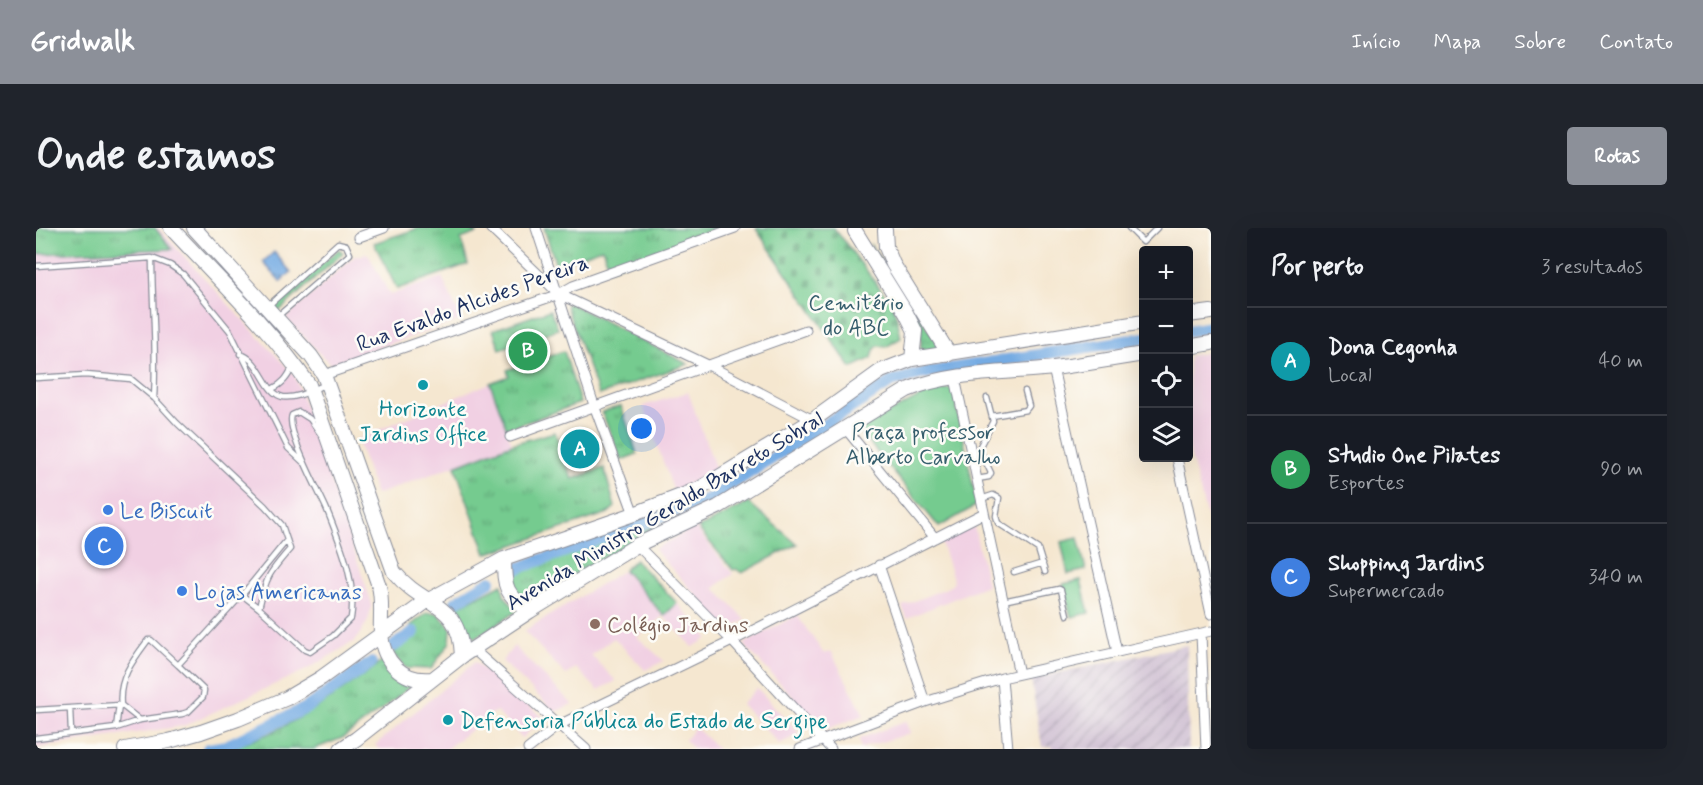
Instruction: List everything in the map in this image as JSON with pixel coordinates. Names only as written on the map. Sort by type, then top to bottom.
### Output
[{"type":"main road","points":[[171,228],[294,363],[311,392],[380,586],[381,634],[386,655],[397,670],[419,681],[431,679]]},
{"type":"main road","points":[[194,228],[311,356],[326,380],[394,572],[402,582],[427,601],[448,613],[456,624],[467,653]]},
{"type":"main road","points":[[853,230],[860,236],[873,237],[885,229]]},
{"type":"main road","points":[[885,229],[886,247],[893,264],[949,354]]},
{"type":"main road","points":[[853,230],[915,331],[912,359]]},
{"type":"main road","points":[[1193,314],[1211,312]]},
{"type":"main road","name":"Avenida Ministro Geraldo Barreto Sobral","points":[[125,749],[201,732],[279,702],[321,678],[427,601],[504,559],[699,489],[813,420],[881,371],[912,359],[1139,323]]},
{"type":"main road","points":[[1193,346],[1211,343]]},
{"type":"main road","name":"Avenida Ministro Geraldo Barreto Sobral","points":[[341,749],[410,698],[431,679],[530,611],[637,545],[718,507],[907,390],[919,385],[956,378],[1053,368],[1139,355]]},
{"type":"main road","points":[[504,559],[504,581],[509,595],[530,611]]},
{"type":"street","points":[[359,237],[384,228]]},
{"type":"street","points":[[490,228],[559,294],[710,366],[813,420]]},
{"type":"street","points":[[536,228],[595,408],[634,514]]},
{"type":"street","name":"Rua Evaldo Alcides Pereira","points":[[326,380],[559,294],[573,286],[735,228]]},
{"type":"street","points":[[510,437],[806,330]]},
{"type":"street","points":[[1053,368],[1117,652]]},
{"type":"street","points":[[956,378],[1019,674]]},
{"type":"street","points":[[845,428],[935,538]]},
{"type":"street","points":[[1178,462],[1211,614]]},
{"type":"street","points":[[528,749],[559,725],[732,641],[984,513]]},
{"type":"street","points":[[637,545],[732,641],[831,749]]},
{"type":"street","points":[[879,565],[924,702]]},
{"type":"street","points":[[800,749],[924,702],[1002,678],[1211,631]]},
{"type":"street","points":[[1201,634],[1206,749]]},
{"type":"street","points":[[467,653],[586,749]]},
{"type":"street","points":[[1002,678],[1008,749]]},
{"type":"lane","points":[[1129,228],[1143,242],[1156,228]]},
{"type":"lane","points":[[338,243],[346,245],[350,254],[271,313],[338,243]]},
{"type":"lane","points":[[152,258],[155,377],[153,398]]},
{"type":"lane","points":[[36,266],[152,258],[170,265],[183,274],[230,331],[288,448],[306,465]]},
{"type":"lane","points":[[240,354],[248,357],[272,389],[283,397],[311,392],[326,380]]},
{"type":"lane","points":[[272,389],[281,384],[289,375],[294,363]]},
{"type":"lane","points":[[36,378],[86,375],[131,379],[265,506],[282,525],[290,549],[270,571],[259,608]]},
{"type":"lane","points":[[992,416],[1026,410],[1029,406],[1025,391]]},
{"type":"lane","points":[[976,480],[991,475],[979,448],[993,424],[987,398]]},
{"type":"lane","points":[[242,595],[310,652],[347,624],[351,618],[351,587],[346,561],[327,509],[290,424],[295,413],[303,413],[310,419],[332,450]]},
{"type":"lane","points":[[981,500],[993,495],[999,498],[996,516],[998,523],[1038,549],[1045,572]]},
{"type":"lane","points":[[178,665],[242,595],[287,540]]},
{"type":"lane","points":[[1014,572],[1043,564]]},
{"type":"lane","points":[[1003,601],[1059,589],[1067,615]]},
{"type":"lane","points":[[36,737],[116,728],[140,720],[182,714],[188,712],[203,697],[204,690],[149,640],[125,675],[120,693],[116,728]]},
{"type":"lane","points":[[36,710],[120,705],[140,720]]},
{"type":"lane","points":[[70,709],[71,732]]},
{"type":"shaded area","points":[[36,228],[158,228],[295,376],[372,604],[368,621],[355,641],[306,670],[183,726],[36,748]]},
{"type":"shaded area","points":[[368,254],[390,295],[442,277],[461,320],[330,364],[286,318],[355,256]]},
{"type":"shaded area","points":[[1211,352],[1211,533],[1192,462],[1193,355]]},
{"type":"shaded area","points":[[490,383],[512,444],[376,495],[357,439]]},
{"type":"shaded area","points":[[688,392],[716,470],[674,492],[643,406]]},
{"type":"shaded area","points":[[974,526],[987,585],[907,618],[902,606],[949,587],[954,582],[941,542]]},
{"type":"shaded area","points":[[695,527],[733,574],[714,588],[746,620],[727,629],[654,549]]},
{"type":"shaded area","name":"Colégio Jardins","points":[[624,570],[663,616],[637,637],[664,661],[645,670],[614,638],[591,655],[616,681],[598,690],[576,668],[566,675],[524,631]]},
{"type":"shaded area","points":[[677,603],[708,638],[693,647],[663,616]]},
{"type":"shaded area","points":[[797,615],[824,654],[831,651],[864,715],[824,730],[743,644]]},
{"type":"shaded area","points":[[1187,645],[1189,749],[1053,749],[1051,746],[1042,747],[1031,679]]},
{"type":"shaded area","points":[[514,646],[572,704],[555,712],[502,661]]},
{"type":"shaded area","points":[[475,662],[544,718],[522,738],[496,711],[446,749],[379,749],[375,745]]},
{"type":"shaded area","points":[[757,688],[800,734],[779,744],[741,704]]},
{"type":"shaded area","points":[[906,721],[911,733],[861,748],[859,739]]},
{"type":"shaded area","points":[[695,727],[718,749],[694,749],[685,740]]},
{"type":"green space","points":[[36,228],[155,228],[172,249],[36,254]]},
{"type":"green space","points":[[419,228],[470,228],[477,233],[461,239],[468,264],[397,289],[374,243]]},
{"type":"green space","points":[[544,228],[717,228],[610,268],[602,248],[556,265]]},
{"type":"green space","name":"Cemitério do ABC","points":[[834,228],[892,304],[901,338],[886,347],[878,346],[872,358],[851,368],[756,229]]},
{"type":"green space","points":[[870,244],[944,352],[921,355],[921,326]]},
{"type":"green space","points":[[339,249],[343,253],[278,312],[273,307]]},
{"type":"green space","points":[[569,303],[688,364],[599,395],[566,306]]},
{"type":"green space","points":[[550,310],[558,329],[500,349],[493,330]]},
{"type":"green space","points":[[564,351],[580,403],[507,429],[490,383],[509,376],[507,370]]},
{"type":"green space","name":"Praça professor Alberto Carvalho","points":[[953,388],[977,505],[939,527],[858,429],[929,392]]},
{"type":"green space","points":[[621,406],[637,454],[621,460],[602,412]]},
{"type":"green space","points":[[555,432],[572,479],[604,468],[615,507],[608,513],[486,554],[455,466],[512,444]]},
{"type":"green space","points":[[749,503],[797,544],[742,573],[736,569],[733,570],[698,528]]},
{"type":"green space","points":[[660,525],[522,604],[509,580],[513,575],[595,544]]},
{"type":"green space","points":[[1078,538],[1086,570],[1068,574],[1061,542]]},
{"type":"green space","points":[[635,560],[677,603],[664,616],[624,570]]},
{"type":"green space","points":[[1081,580],[1089,613],[1071,617],[1063,584]]},
{"type":"green space","points":[[502,584],[504,595],[517,611],[475,638],[452,610]]},
{"type":"green space","points":[[427,613],[437,613],[451,628],[450,642],[431,669],[406,668],[393,654],[416,634],[410,626]]},
{"type":"green space","points":[[383,661],[415,682],[388,705],[342,738],[314,749],[224,749],[267,735],[308,713]]},
{"type":"water","points":[[274,252],[291,272],[281,282],[263,262]]},
{"type":"waterway","points":[[1193,330],[1211,327]]},
{"type":"waterway","points":[[516,569],[709,499],[891,382],[924,373],[1139,339]]},
{"type":"waterway","points":[[456,602],[490,581]]},
{"type":"waterway","points":[[394,646],[414,632]]},
{"type":"waterway","points":[[208,749],[226,746],[306,708],[371,663]]},
{"type":"place","name":"Studio One Pilates","points":[[528,351]]},
{"type":"place","name":"Horizonte Jardins Office","points":[[423,385]]},
{"type":"place","name":"Dona Cegonha","points":[[580,449]]},
{"type":"place","name":"Le Biscuit","points":[[108,510]]},
{"type":"place","name":"Shopping Jardins","points":[[104,546]]},
{"type":"place","name":"Lojas Americanas","points":[[182,591]]},
{"type":"place","name":"Colégio Jardins","points":[[595,624]]},
{"type":"place","name":"Defensoria Pública do Estado de Sergipe","points":[[448,720]]}]
